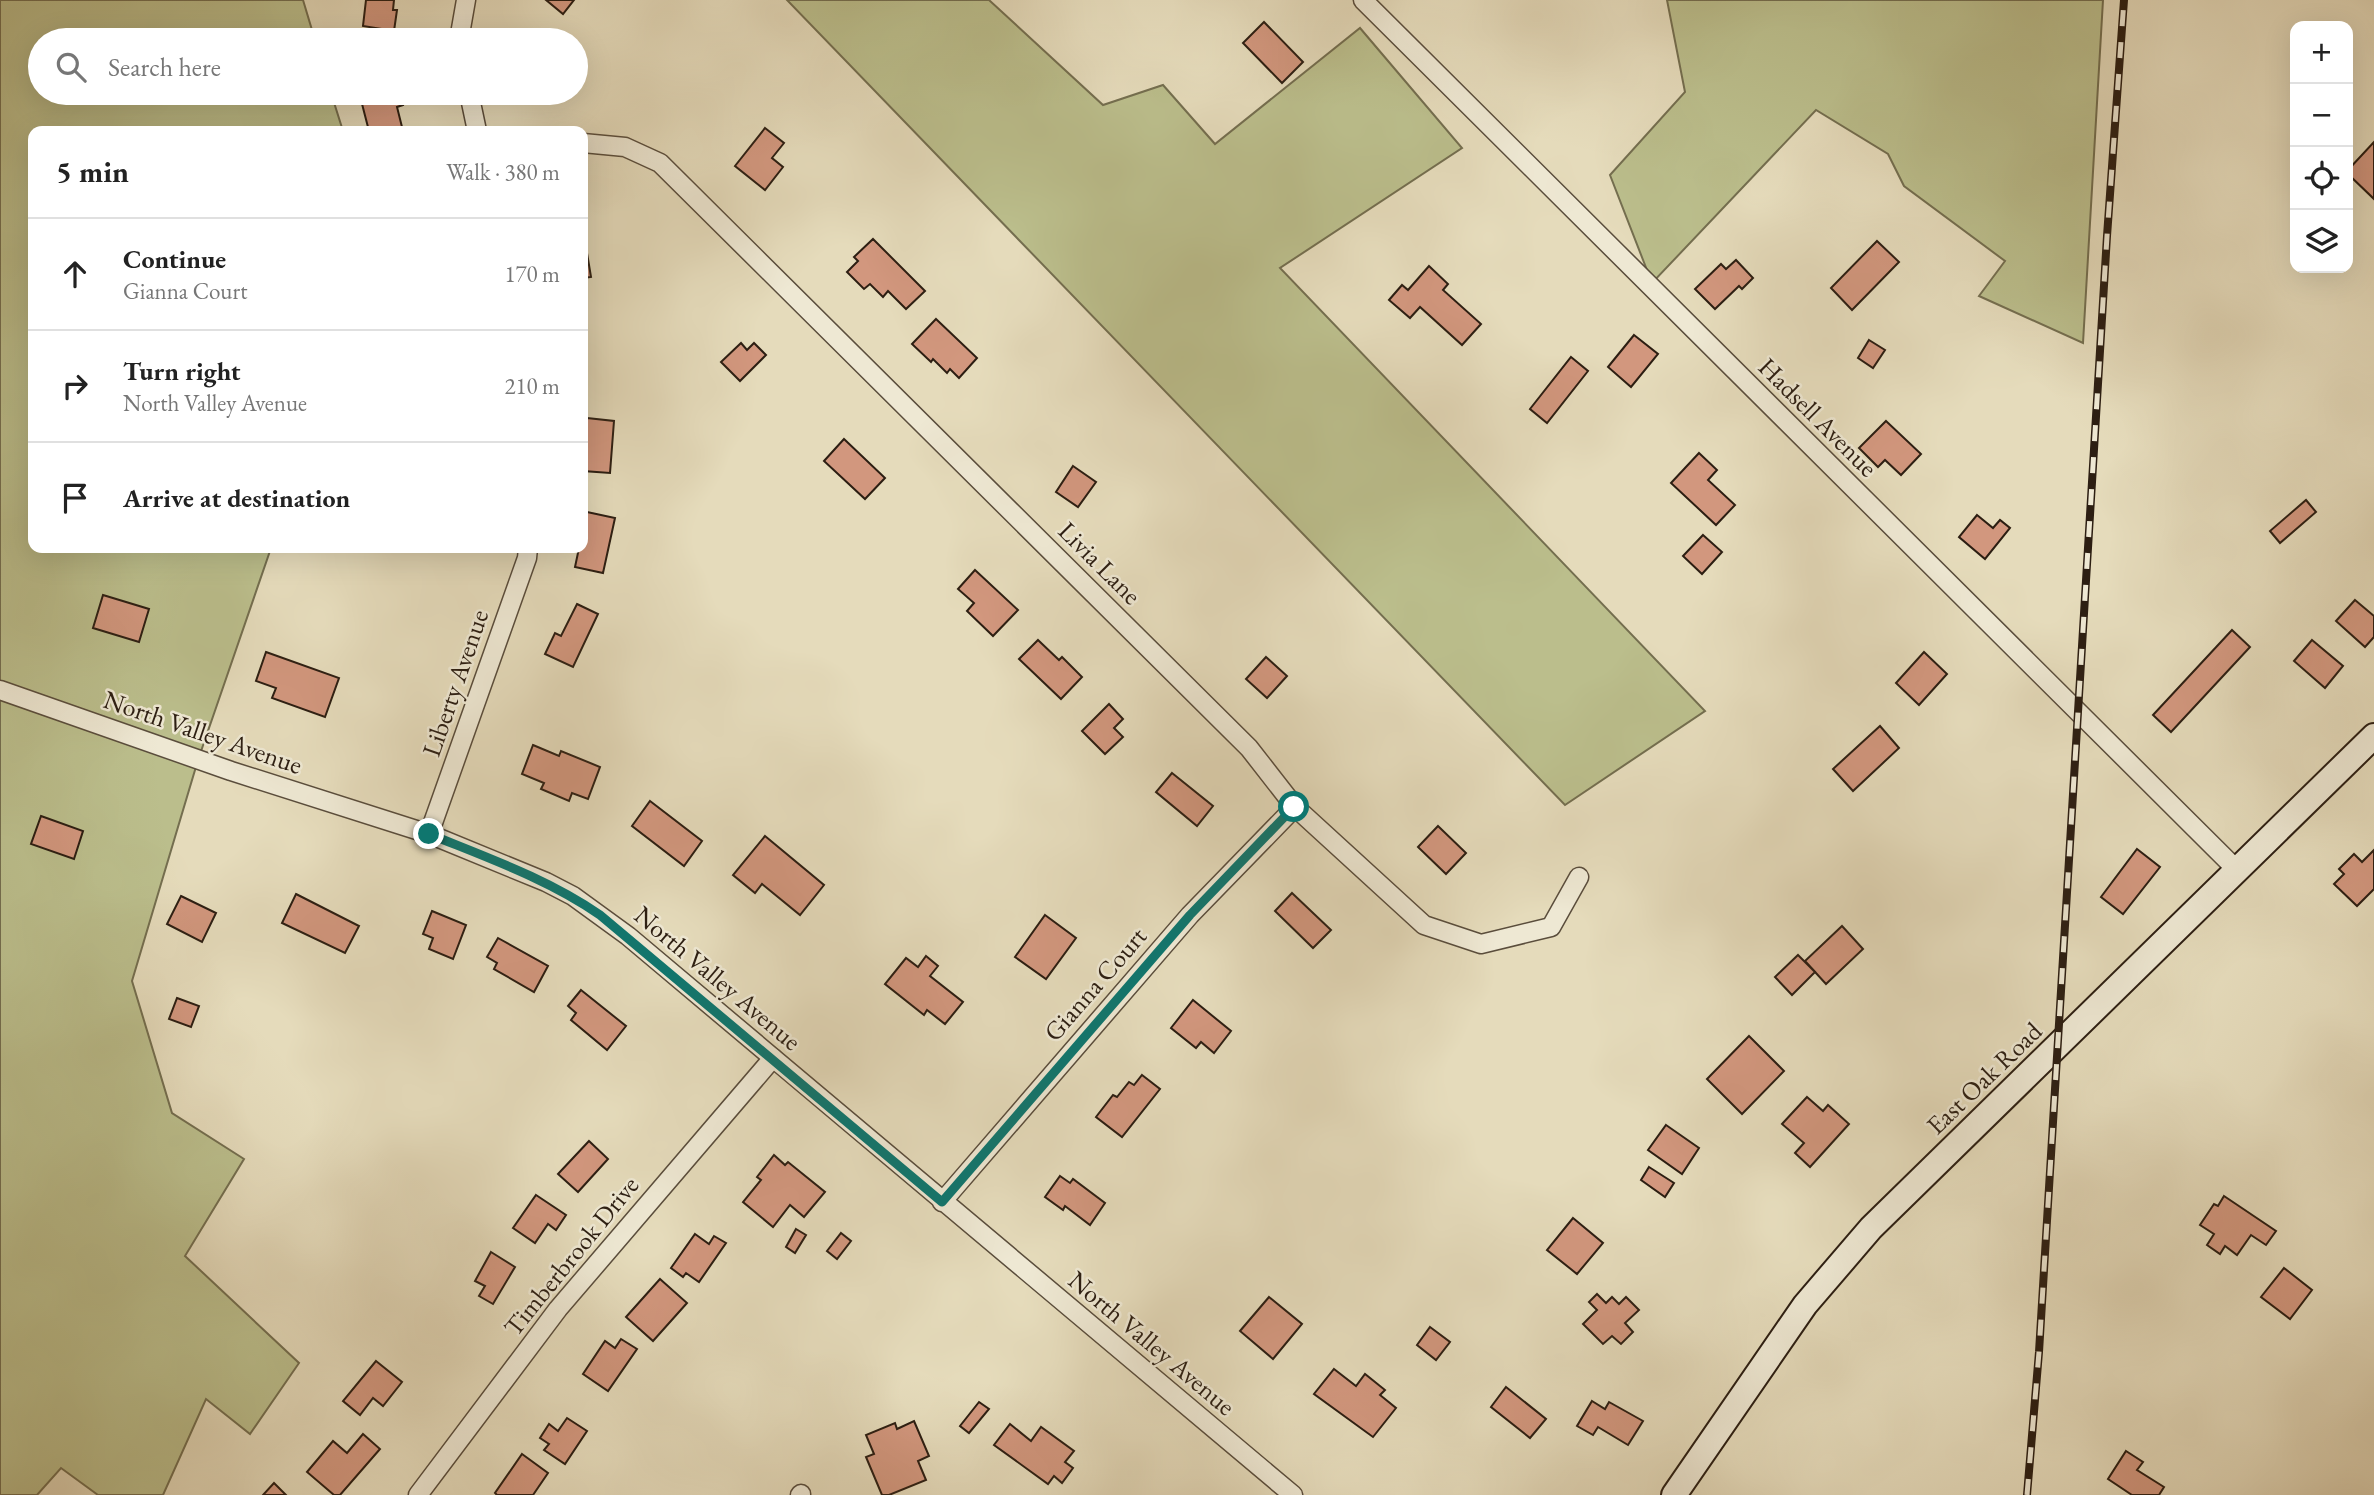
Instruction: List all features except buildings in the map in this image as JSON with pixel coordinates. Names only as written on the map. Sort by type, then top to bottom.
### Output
[{"type":"street","points":[[461,28],[466,0]]},
{"type":"street","name":"Hadsell Avenue","points":[[1363,0],[2238,871]]},
{"type":"street","points":[[472,105],[476,126]]},
{"type":"street","name":"Livia Lane","points":[[588,143],[625,147],[660,163],[1249,748],[1294,807],[1424,925],[1481,944],[1551,928],[1579,877]]},
{"type":"street","name":"Liberty Avenue","points":[[429,834],[528,553]]},
{"type":"street","name":"North Valley Avenue","points":[[0,690],[231,771],[429,834],[546,882],[573,896],[628,936],[1293,1495]]},
{"type":"street","name":"East Oak Road","points":[[1674,1495],[1805,1305],[1866,1234],[2374,736]]},
{"type":"street","name":"Gianna Court","points":[[942,1202],[1190,915],[1294,807]]},
{"type":"street","name":"Timberbrook Drive","points":[[418,1495],[558,1309],[773,1058]]},
{"type":"green space","points":[[0,0],[303,0],[311,28],[28,28],[28,105],[335,105],[341,126],[28,126],[28,553],[269,553],[198,760],[132,981],[172,1113],[244,1159],[185,1256],[299,1363],[250,1434],[206,1399],[163,1495],[98,1495],[61,1468],[37,1495],[0,1495]]},
{"type":"green space","points":[[787,0],[989,0],[1103,105],[1163,85],[1215,144],[1360,28],[1462,148],[1280,268],[1705,711],[1565,805]]},
{"type":"green space","points":[[1667,0],[2103,0],[2083,343],[1979,296],[2005,261],[1904,186],[1888,154],[1816,110],[1652,283],[1610,175],[1685,92]]},
{"type":"railway","points":[[2027,1495],[2039,1352],[2107,236],[2124,0]]},
{"type":"route","points":[[429,834],[546,882],[573,896],[600,915],[942,1202],[1190,915],[1294,807]]}]
